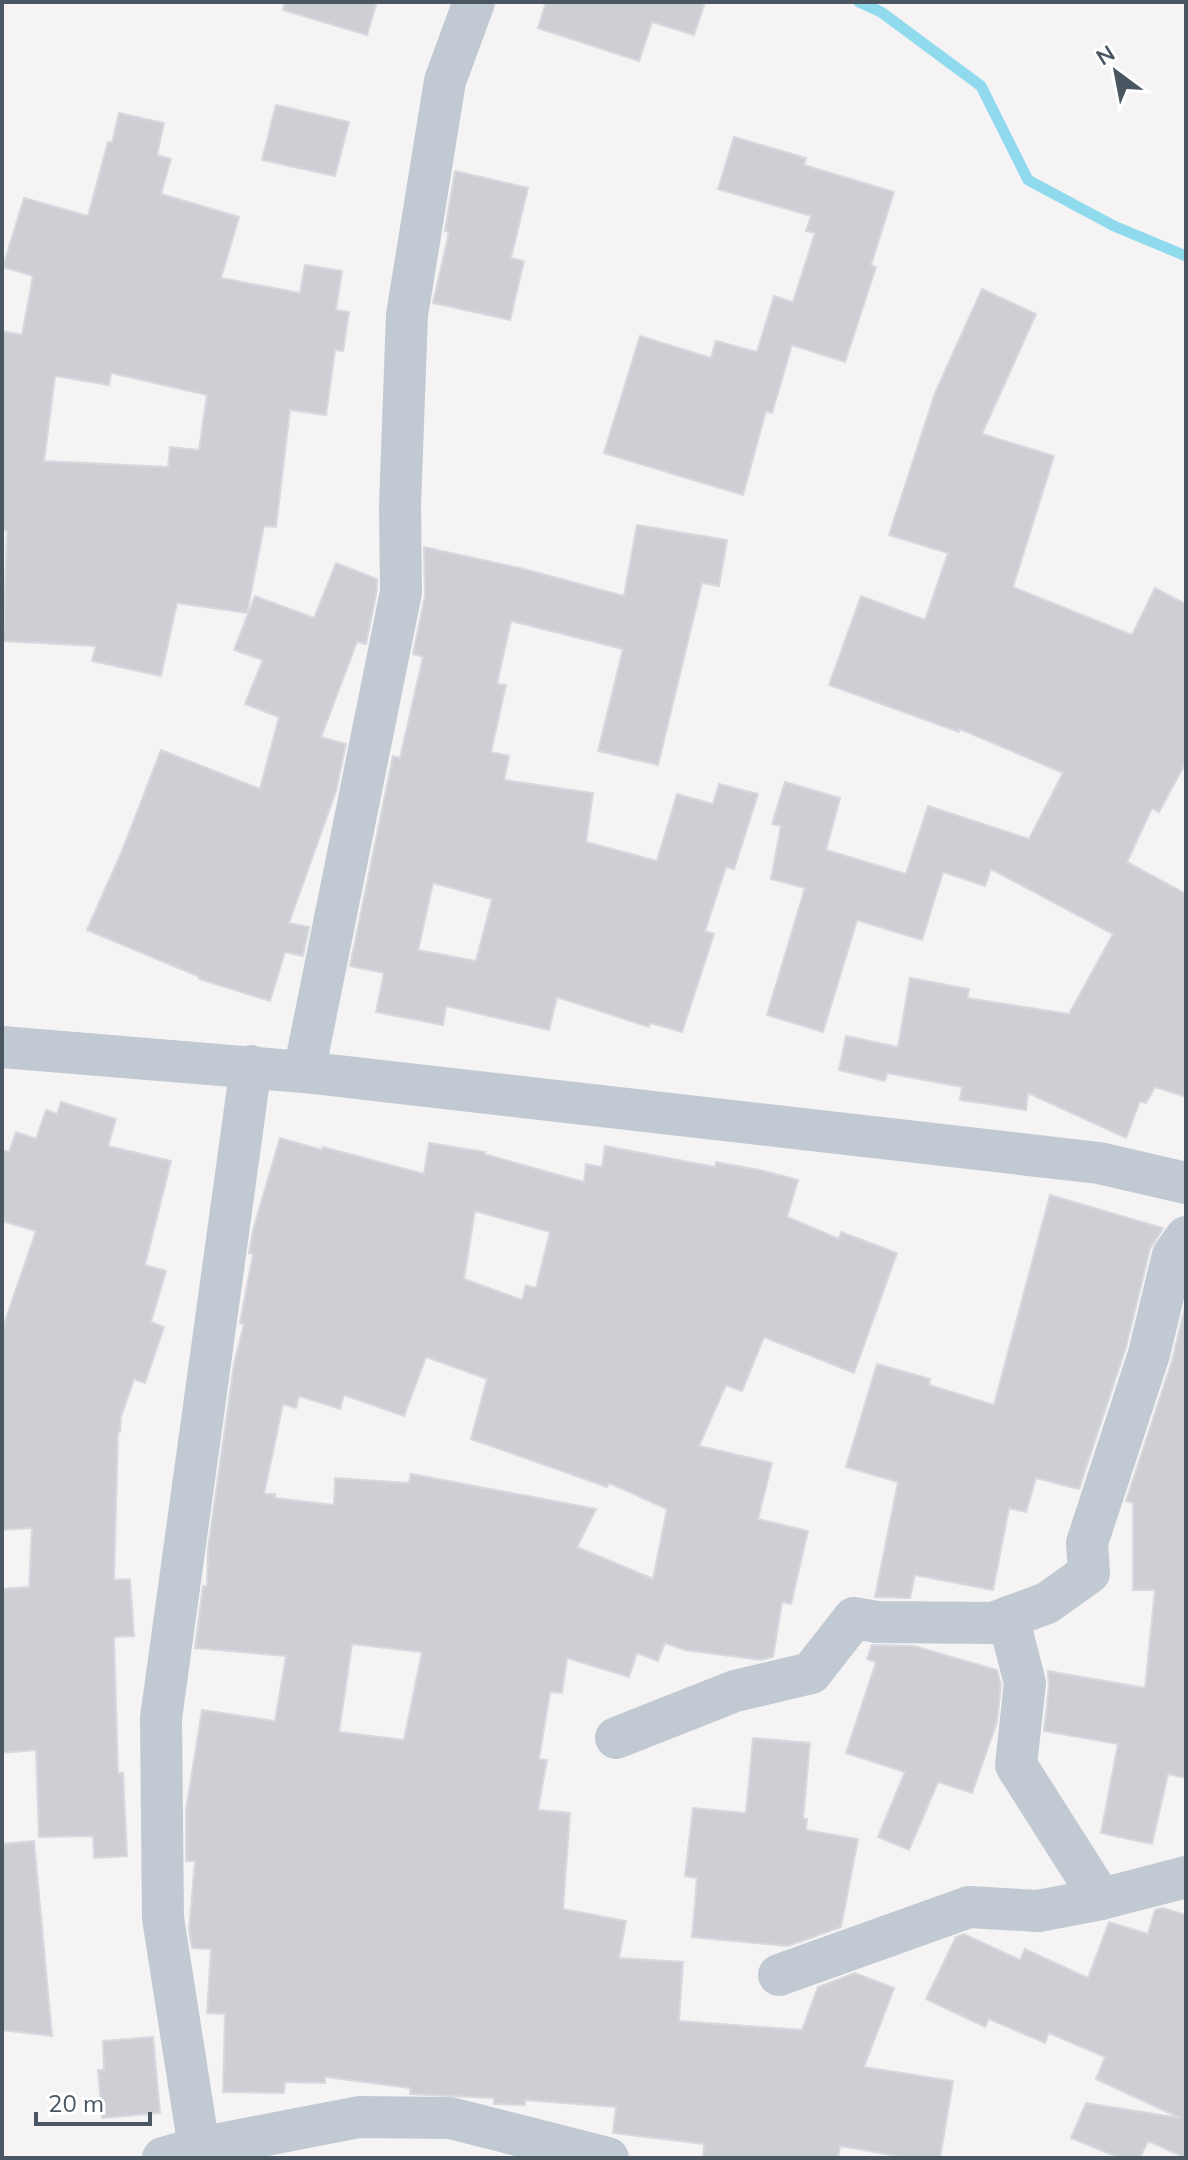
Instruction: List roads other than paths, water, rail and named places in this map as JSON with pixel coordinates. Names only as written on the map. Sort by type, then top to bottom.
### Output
[{"type":"street","points":[[304,1072],[401,592],[400,505],[407,315],[445,81],[474,2]]},
{"type":"street","points":[[2,1047],[251,1066],[1099,1163],[1186,1183]]},
{"type":"street","points":[[251,1066],[161,1718],[163,1918],[181,2153],[359,2117],[450,2118],[608,2158]]},
{"type":"street","points":[[616,1738],[735,1691],[811,1673],[854,1618],[877,1622],[993,1623],[1047,1603],[1089,1573],[1087,1543],[1149,1354],[1173,1255],[1186,1237]]},
{"type":"street","points":[[1008,1617],[1025,1683],[1016,1765],[1101,1899]]},
{"type":"street","points":[[779,1975],[969,1907],[1038,1911],[1101,1899],[1186,1877]]},
{"type":"waterway","points":[[859,2],[881,12],[981,86],[1028,180],[1114,226],[1186,256]]}]
